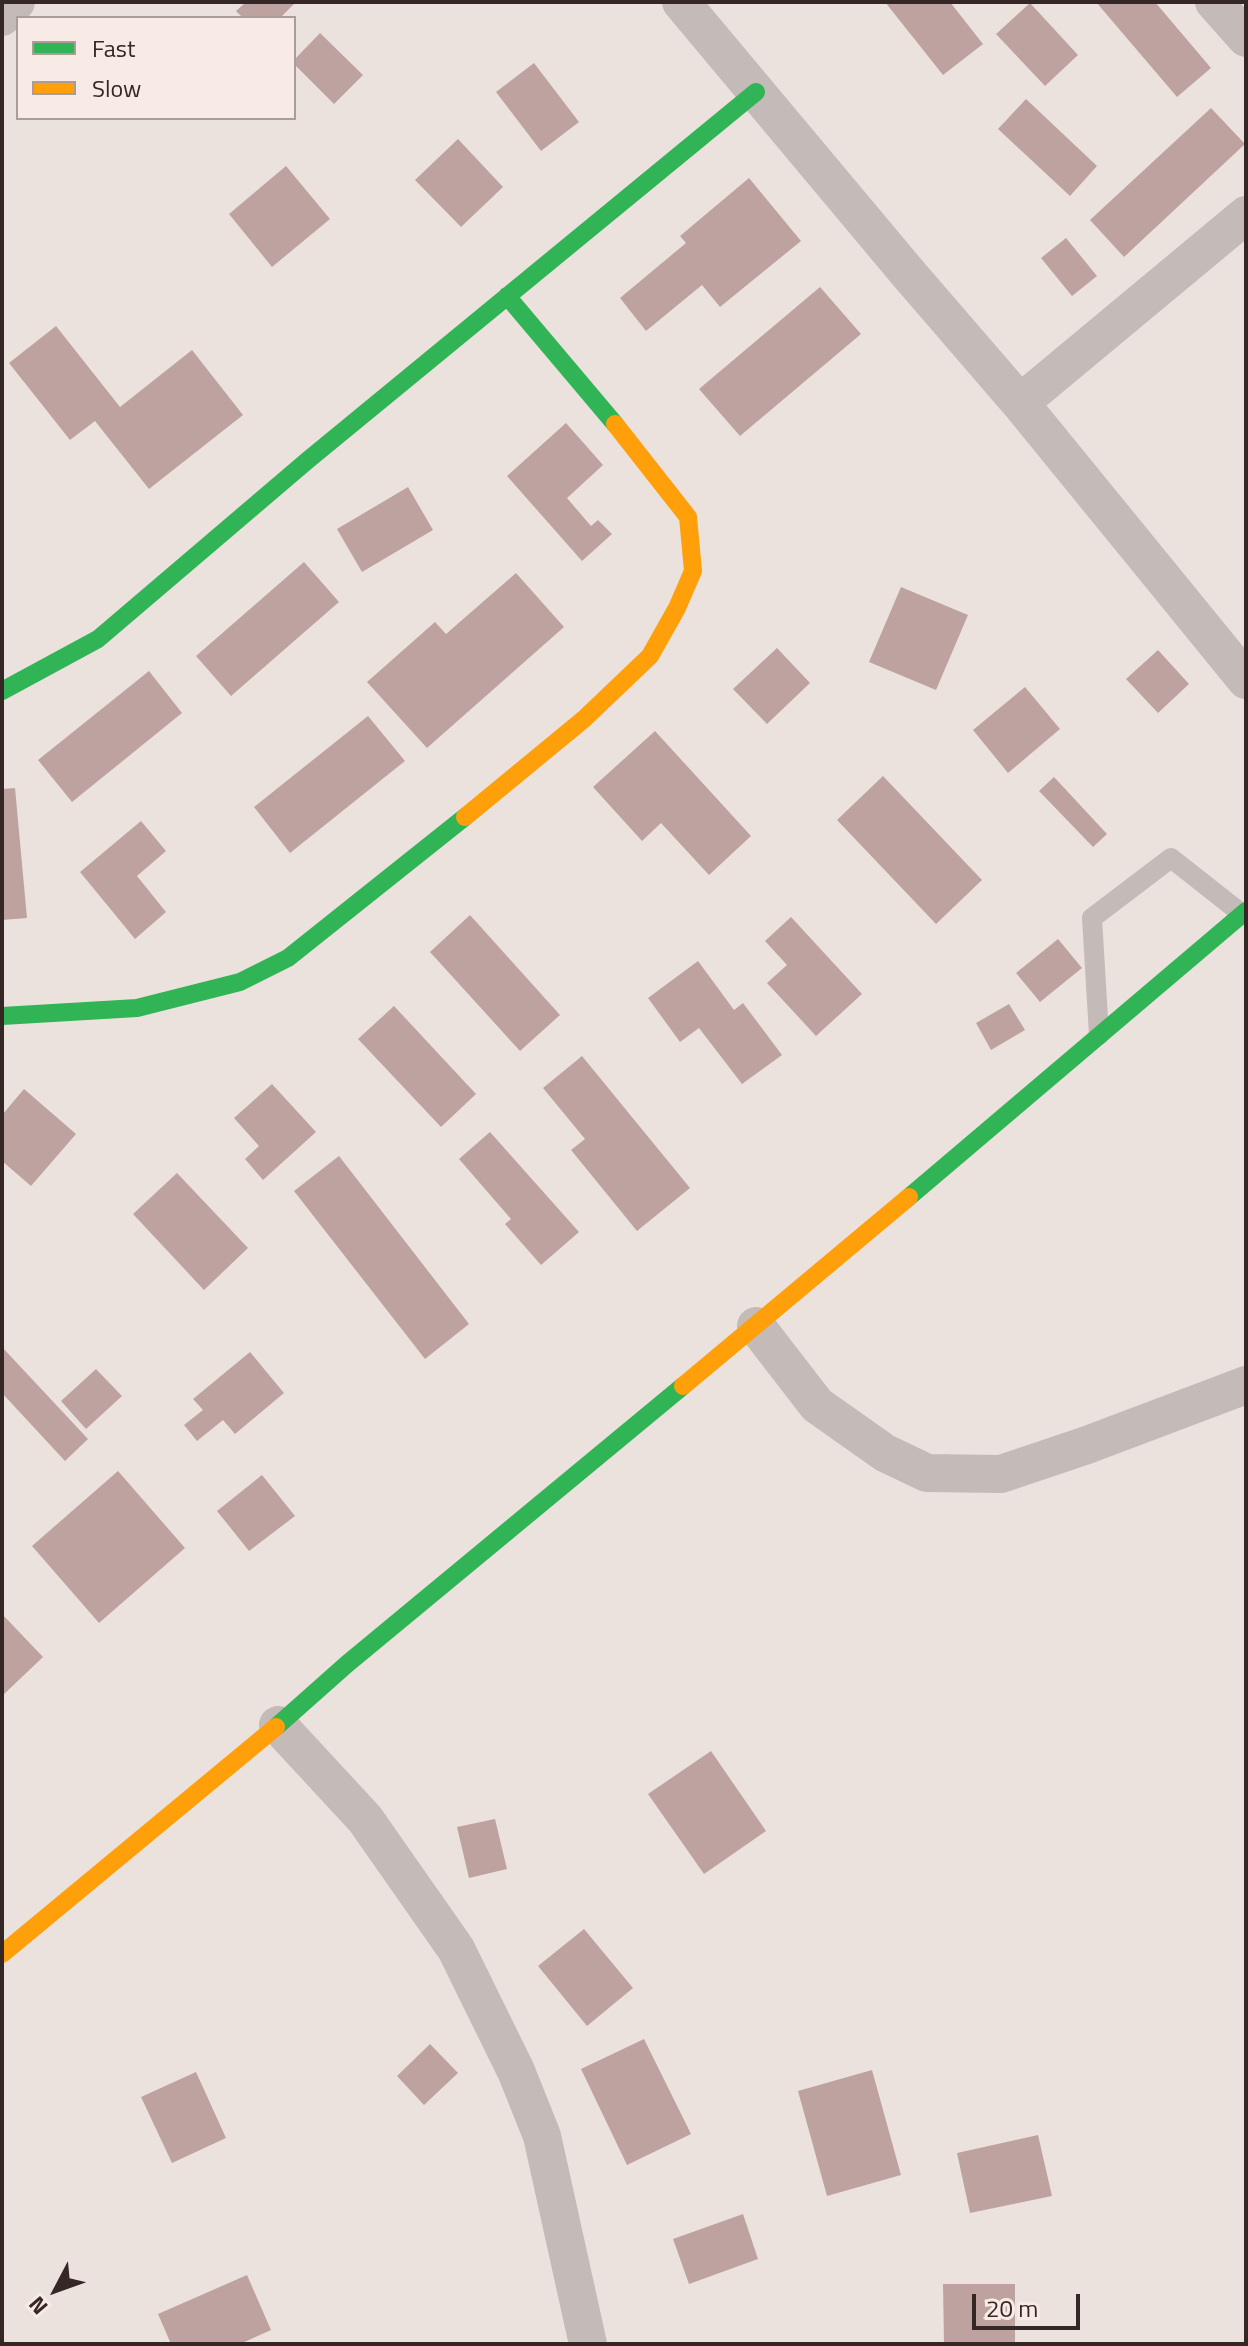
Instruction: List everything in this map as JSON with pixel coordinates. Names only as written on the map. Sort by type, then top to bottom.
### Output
[{"type":"street","points":[[2,17],[16,2]]},
{"type":"street","points":[[681,2],[1020,403],[1246,680]]},
{"type":"street","points":[[1214,2],[1246,38]]},
{"type":"street","points":[[2,691],[98,639],[308,460],[756,92]]},
{"type":"street","points":[[1020,403],[1246,215]]},
{"type":"street","points":[[2,1016],[137,1008],[240,982],[288,958],[370,895],[584,719],[650,656],[677,608],[693,571],[688,517],[597,400],[507,296]]},
{"type":"street","points":[[2,1954],[756,1326],[1244,912]]},
{"type":"street","points":[[756,1326],[817,1405],[885,1453],[927,1473],[1001,1474],[1246,1385]]},
{"type":"street","points":[[278,1725],[365,1819],[463,1963],[516,2071],[542,2136],[588,2344]]},
{"type":"lane","points":[[1099,1036],[1092,918],[1171,858],[1244,912]]},
{"type":"building","points":[[246,2],[296,2],[282,16],[241,16],[236,11]]},
{"type":"building","points":[[885,2],[950,2],[983,44],[943,75]]},
{"type":"building","points":[[1096,2],[1155,2],[1211,68],[1177,97]]},
{"type":"building","points":[[1030,3],[1078,55],[1045,86],[996,34]]},
{"type":"building","points":[[320,33],[363,75],[334,104],[296,66],[296,58]]},
{"type":"building","points":[[534,63],[579,122],[541,151],[496,92]]},
{"type":"building","points":[[1026,99],[1097,166],[1070,196],[998,129]]},
{"type":"building","points":[[1211,108],[1245,144],[1124,257],[1090,220]]},
{"type":"building","points":[[458,139],[503,187],[461,227],[415,180]]},
{"type":"building","points":[[286,166],[330,219],[272,267],[229,214]]},
{"type":"building","points":[[749,178],[801,241],[720,307],[702,285],[646,331],[620,298],[686,243],[680,236]]},
{"type":"building","points":[[1066,238],[1097,276],[1072,296],[1041,258]]},
{"type":"building","points":[[820,287],[861,334],[740,436],[699,389]]},
{"type":"building","points":[[56,326],[120,407],[192,350],[243,415],[149,489],[95,421],[70,440],[9,363]]},
{"type":"building","points":[[566,423],[603,465],[567,498],[591,526],[598,520],[612,534],[582,561],[507,476]]},
{"type":"building","points":[[408,487],[433,530],[362,572],[337,529]]},
{"type":"building","points":[[304,562],[339,602],[231,696],[196,656]]},
{"type":"building","points":[[516,573],[564,627],[427,748],[367,682],[435,622],[446,634]]},
{"type":"building","points":[[901,587],[968,615],[936,690],[869,662]]},
{"type":"building","points":[[777,648],[810,683],[767,724],[733,689]]},
{"type":"building","points":[[1158,650],[1189,684],[1158,713],[1126,679]]},
{"type":"building","points":[[149,671],[182,713],[72,802],[38,760]]},
{"type":"building","points":[[1025,687],[1060,729],[1008,773],[973,730]]},
{"type":"building","points":[[368,716],[405,761],[290,853],[254,807]]},
{"type":"building","points":[[655,731],[751,836],[709,875],[661,823],[642,841],[593,787]]},
{"type":"building","points":[[883,776],[982,880],[936,924],[837,820]]},
{"type":"building","points":[[1054,777],[1107,834],[1093,847],[1039,791]]},
{"type":"building","points":[[15,788],[27,918],[2,920],[2,789]]},
{"type":"building","points":[[141,821],[166,851],[137,876],[166,912],[135,939],[80,872]]},
{"type":"building","points":[[470,915],[560,1015],[520,1051],[430,952]]},
{"type":"building","points":[[791,917],[862,994],[816,1036],[767,983],[787,965],[765,941]]},
{"type":"building","points":[[1058,939],[1082,968],[1040,1002],[1016,973]]},
{"type":"building","points":[[698,961],[734,1010],[743,1003],[782,1055],[742,1084],[699,1028],[680,1042],[648,998]]},
{"type":"building","points":[[1009,1004],[1025,1030],[991,1050],[976,1023]]},
{"type":"building","points":[[394,1006],[476,1094],[441,1127],[358,1039]]},
{"type":"building","points":[[582,1056],[690,1188],[637,1231],[571,1150],[585,1139],[543,1088]]},
{"type":"building","points":[[272,1084],[316,1132],[263,1180],[245,1159],[259,1146],[234,1118]]},
{"type":"building","points":[[24,1089],[76,1134],[31,1186],[2,1161],[2,1115]]},
{"type":"building","points":[[490,1132],[579,1232],[541,1265],[505,1224],[511,1219],[459,1159]]},
{"type":"building","points":[[339,1156],[469,1324],[425,1359],[294,1191]]},
{"type":"building","points":[[177,1173],[248,1248],[204,1290],[133,1214]]},
{"type":"building","points":[[2,1347],[88,1439],[65,1461],[2,1393]]},
{"type":"building","points":[[250,1352],[284,1393],[235,1434],[223,1420],[197,1441],[184,1425],[203,1410],[193,1399]]},
{"type":"building","points":[[96,1369],[122,1396],[86,1429],[61,1401]]},
{"type":"building","points":[[118,1471],[185,1548],[99,1623],[32,1546]]},
{"type":"building","points":[[262,1475],[295,1516],[249,1551],[217,1511]]},
{"type":"building","points":[[2,1614],[43,1657],[2,1696]]},
{"type":"building","points":[[711,1751],[766,1831],[704,1874],[648,1794]]},
{"type":"building","points":[[495,1819],[507,1869],[469,1878],[457,1827]]},
{"type":"building","points":[[584,1929],[633,1988],[587,2026],[538,1966]]},
{"type":"building","points":[[644,2039],[691,2134],[627,2165],[581,2069]]},
{"type":"building","points":[[430,2044],[458,2073],[424,2105],[397,2076]]},
{"type":"building","points":[[872,2070],[901,2175],[827,2196],[798,2091]]},
{"type":"building","points":[[196,2072],[226,2138],[172,2163],[141,2097]]},
{"type":"building","points":[[1038,2135],[1052,2196],[970,2213],[957,2153]]},
{"type":"building","points":[[743,2214],[758,2259],[689,2284],[673,2239]]},
{"type":"building","points":[[247,2275],[271,2330],[240,2344],[171,2344],[158,2314]]},
{"type":"building","points":[[943,2284],[1015,2284],[1015,2344],[944,2344]]},
{"type":"traffic: fast","points":[[2,691],[98,639],[308,460],[756,92]]},
{"type":"traffic: fast","points":[[507,296],[615,424]]},
{"type":"traffic: fast","points":[[2,1016],[137,1008],[240,982],[288,958],[465,817]]},
{"type":"traffic: fast","points":[[909,1197],[1246,911]]},
{"type":"traffic: fast","points":[[276,1727],[347,1664],[683,1386]]},
{"type":"traffic: slow","points":[[465,817],[584,719],[650,656],[677,608],[693,571],[688,517],[615,424]]},
{"type":"traffic: slow","points":[[683,1386],[909,1197]]},
{"type":"traffic: slow","points":[[2,1954],[276,1727]]}]
